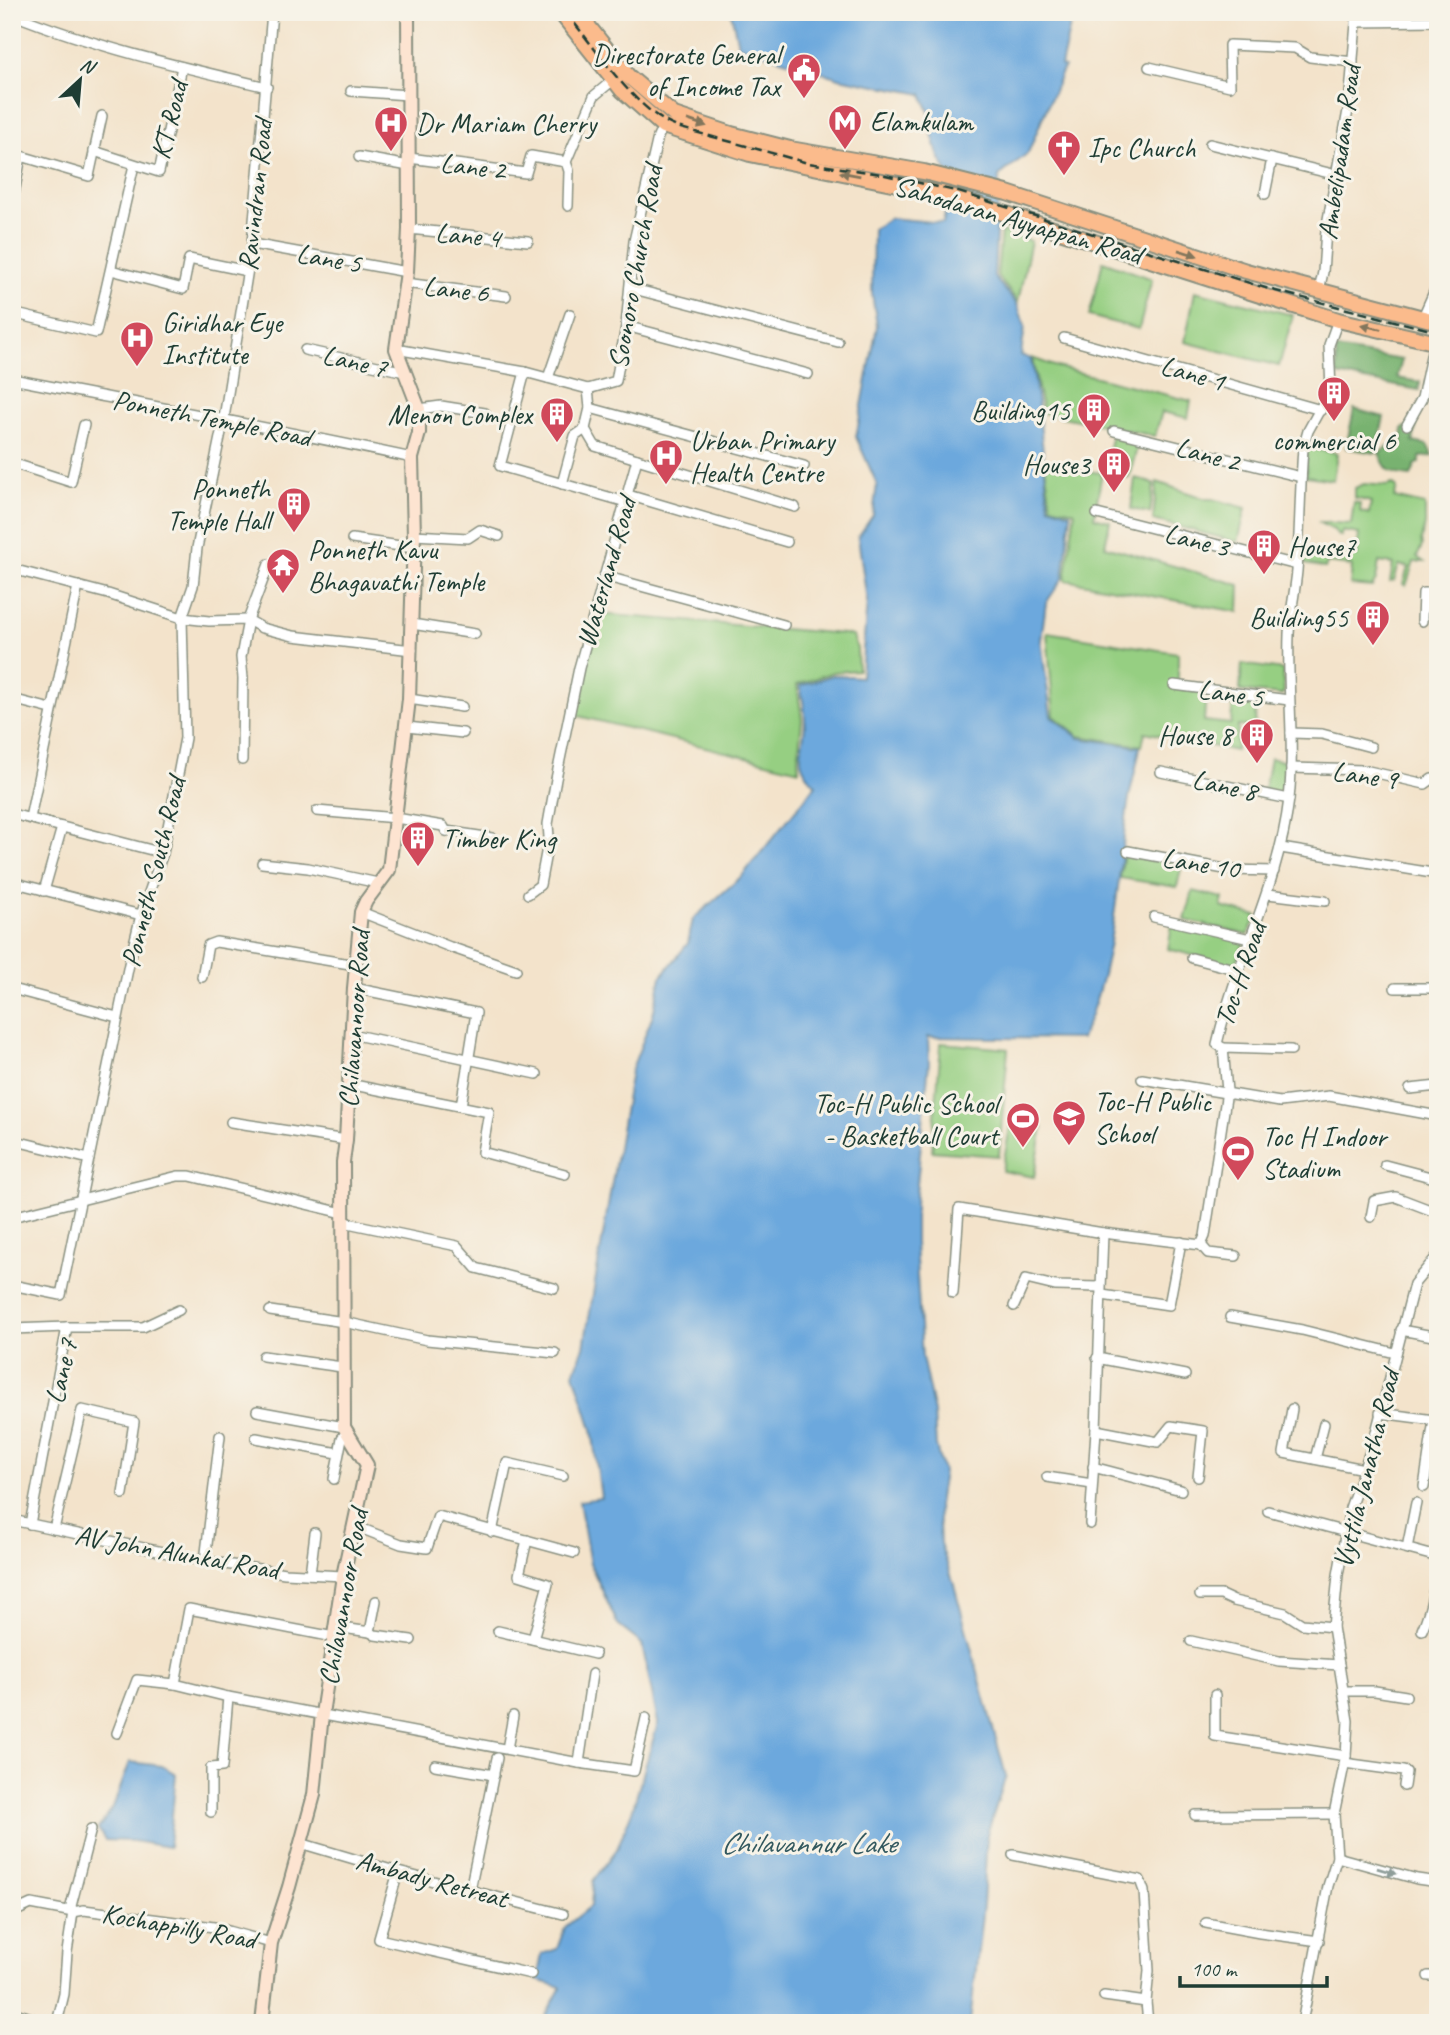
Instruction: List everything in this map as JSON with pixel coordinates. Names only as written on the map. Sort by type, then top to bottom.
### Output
[{"type":"main road","name":"Sahodaran Ayyappan Road","points":[[559,12],[613,80],[663,126],[750,154],[941,192],[1338,320],[1436,342]]},
{"type":"main road","name":"Sahodaran Ayyappan Road","points":[[577,12],[628,76],[674,115],[731,134],[790,149],[952,179],[1007,193],[1246,271],[1438,322]]},
{"type":"main road","points":[[1242,288],[1246,271]]},
{"type":"street","name":"Ravindran Road","points":[[224,418],[252,244],[272,12]]},
{"type":"street","name":"Chilavannoor Road","points":[[262,2023],[271,1943],[314,1795],[322,1714],[343,1576],[367,1465],[345,1430],[342,1367],[343,1162],[361,912],[389,870],[410,699],[414,542],[412,458],[419,433],[419,409],[396,349],[406,278],[409,229],[408,12]]},
{"type":"street","points":[[12,13],[88,41],[267,87]]},
{"type":"street","points":[[1357,17],[1438,20]]},
{"type":"street","name":"Ambelipadam Road","points":[[1320,292],[1326,230],[1349,105],[1357,17]]},
{"type":"street","points":[[1149,67],[1230,86],[1229,44],[1296,48],[1310,57],[1353,62]]},
{"type":"street","name":"KT Road","points":[[94,151],[159,172],[182,67]]},
{"type":"street","points":[[568,206],[569,171],[566,162],[594,96],[613,80]]},
{"type":"street","points":[[351,91],[408,95]]},
{"type":"street","points":[[12,205],[21,156],[89,176],[102,116]]},
{"type":"street","name":"Soonoro Church Road","points":[[589,389],[615,382],[626,326],[634,241],[658,137],[663,126]]},
{"type":"street","points":[[1210,144],[1337,175]]},
{"type":"street","name":"Lane 2","points":[[409,162],[526,173],[531,156],[566,162]]},
{"type":"street","points":[[359,157],[409,162]]},
{"type":"street","points":[[1265,194],[1272,159]]},
{"type":"street","points":[[12,313],[96,333],[134,165]]},
{"type":"street","name":"Lane 4","points":[[409,229],[528,241]]},
{"type":"street","name":"Lane 5","points":[[252,244],[406,278]]},
{"type":"street","points":[[111,270],[183,289],[189,259],[247,271]]},
{"type":"street","name":"Lane 6","points":[[406,278],[506,296]]},
{"type":"street","points":[[1422,318],[1438,283]]},
{"type":"street","points":[[630,288],[838,342]]},
{"type":"street","points":[[548,378],[570,314]]},
{"type":"street","name":"Toc-H Road","points":[[1201,1245],[1205,1236],[1227,1091],[1223,1048],[1217,1044],[1225,1007],[1268,894],[1281,848],[1289,799],[1289,631],[1302,504],[1301,477],[1308,431],[1331,389],[1329,345],[1338,320]]},
{"type":"street","points":[[626,326],[808,374]]},
{"type":"street","name":"Lane 1","points":[[1064,338],[1321,410]]},
{"type":"street","points":[[1407,425],[1422,398],[1436,342]]},
{"type":"street","points":[[396,349],[525,372],[589,389],[590,408],[585,429],[575,436],[562,484]]},
{"type":"street","name":"Lane 7","points":[[305,350],[405,372]]},
{"type":"street","points":[[525,372],[500,466],[787,542]]},
{"type":"street","name":"Ponneth Temple Road","points":[[12,379],[224,418],[412,458]]},
{"type":"street","points":[[419,409],[441,406],[485,413]]},
{"type":"street","points":[[590,408],[804,466]]},
{"type":"street","name":"Ponneth South Road","points":[[12,1285],[61,1295],[117,1017],[141,915],[163,853],[185,738],[182,618],[193,586],[197,548],[224,418]]},
{"type":"street","points":[[12,463],[71,482],[84,425]]},
{"type":"street","name":"Waterland Road","points":[[528,894],[540,885],[549,837],[548,824],[579,668],[637,459],[595,446],[585,429]]},
{"type":"street","name":"Lane 2","points":[[1114,431],[1301,477]]},
{"type":"street","points":[[637,459],[795,507]]},
{"type":"street","name":"Lane 3","points":[[1097,514],[1297,565]]},
{"type":"street","points":[[352,539],[414,542],[468,538],[480,530],[499,536]]},
{"type":"street","points":[[242,760],[241,657],[248,620],[269,564]]},
{"type":"street","points":[[12,569],[182,618],[209,621],[248,620],[262,628],[293,636],[412,650]]},
{"type":"street","points":[[604,576],[784,625]]},
{"type":"street","points":[[30,818],[78,586]]},
{"type":"street","points":[[1422,621],[1423,593],[1438,593]]},
{"type":"street","points":[[412,624],[475,634]]},
{"type":"street","name":"Lane 5","points":[[1174,685],[1289,700]]},
{"type":"street","points":[[12,699],[51,709]]},
{"type":"street","points":[[410,699],[462,707]]},
{"type":"street","points":[[407,727],[463,733]]},
{"type":"street","points":[[1291,733],[1322,734],[1371,747]]},
{"type":"street","name":"Lane 9","points":[[1291,768],[1364,770],[1425,784],[1432,779],[1438,780]]},
{"type":"street","name":"Lane 8","points":[[1161,772],[1289,799]]},
{"type":"street","points":[[317,811],[396,818],[443,826],[446,831],[492,838]]},
{"type":"street","points":[[12,814],[163,853]]},
{"type":"street","points":[[44,891],[62,827]]},
{"type":"street","points":[[1281,848],[1438,874]]},
{"type":"street","name":"Lane 10","points":[[1128,851],[1230,870],[1274,871]]},
{"type":"street","points":[[262,863],[308,868],[378,883]]},
{"type":"street","points":[[12,883],[141,915]]},
{"type":"street","points":[[1268,894],[1325,901]]},
{"type":"street","points":[[361,912],[516,970]]},
{"type":"street","points":[[1154,917],[1250,939]]},
{"type":"street","points":[[202,977],[208,944],[216,942],[356,965]]},
{"type":"street","points":[[1192,958],[1238,970]]},
{"type":"street","points":[[354,988],[477,1013],[461,1106]]},
{"type":"street","points":[[1395,988],[1438,988]]},
{"type":"street","points":[[12,989],[117,1017]]},
{"type":"street","points":[[351,1034],[537,1074]]},
{"type":"street","points":[[1223,1048],[1291,1050]]},
{"type":"street","points":[[1142,1079],[1227,1091],[1280,1102],[1329,1096],[1438,1116]]},
{"type":"street","points":[[349,1084],[489,1112],[482,1152],[565,1174]]},
{"type":"street","points":[[1410,1089],[1438,1086]]},
{"type":"street","points":[[231,1122],[346,1140]]},
{"type":"street","points":[[12,1140],[89,1159]]},
{"type":"street","points":[[1385,1165],[1438,1179]]},
{"type":"street","points":[[12,1217],[177,1176],[190,1176],[457,1246],[476,1268],[554,1288]]},
{"type":"street","points":[[1371,1217],[1374,1201],[1396,1197],[1438,1213]]},
{"type":"street","points":[[953,1293],[959,1209],[1103,1233],[1201,1245],[1208,1253],[1236,1256]]},
{"type":"street","points":[[1090,1524],[1103,1233]]},
{"type":"street","points":[[1014,1306],[1026,1279],[1169,1305],[1181,1242]]},
{"type":"street","name":"Vyttila Janatha Road","points":[[1302,2023],[1328,1886],[1337,1857],[1335,1814],[1345,1759],[1348,1721],[1333,1627],[1338,1575],[1350,1508],[1380,1413],[1414,1284],[1438,1255]]},
{"type":"street","name":"Lane 7","points":[[30,1524],[67,1327],[143,1327],[179,1310]]},
{"type":"street","points":[[270,1311],[344,1322],[427,1340],[555,1353]]},
{"type":"street","points":[[1230,1317],[1302,1330],[1395,1353]]},
{"type":"street","points":[[12,1329],[67,1327]]},
{"type":"street","points":[[1401,1330],[1438,1337]]},
{"type":"street","points":[[263,1356],[342,1367]]},
{"type":"street","points":[[1097,1358],[1185,1375]]},
{"type":"street","points":[[1292,1409],[1284,1453],[1364,1469]]},
{"type":"street","points":[[54,1529],[82,1410],[134,1422],[123,1494]]},
{"type":"street","points":[[257,1411],[345,1430],[334,1479]]},
{"type":"street","points":[[1380,1413],[1434,1420],[1434,1449],[1424,1487]]},
{"type":"street","points":[[1315,1460],[1324,1424]]},
{"type":"street","points":[[1096,1430],[1158,1442],[1171,1426],[1203,1431],[1198,1477]]},
{"type":"street","points":[[205,1561],[220,1436]]},
{"type":"street","points":[[256,1438],[338,1453]]},
{"type":"street","points":[[492,1532],[507,1463],[564,1476]]},
{"type":"street","points":[[1093,1467],[1181,1490]]},
{"type":"street","points":[[1047,1477],[1092,1484]]},
{"type":"street","points":[[1407,1548],[1416,1503]]},
{"type":"street","points":[[1268,1511],[1437,1557],[1435,1590],[1422,1630]]},
{"type":"street","points":[[355,1526],[401,1544],[427,1548],[438,1516],[575,1553]]},
{"type":"street","name":"AV John Alunkal Road","points":[[13,1523],[30,1524],[205,1561],[285,1573],[343,1576]]},
{"type":"street","points":[[310,1574],[314,1534]]},
{"type":"street","points":[[527,1541],[519,1575],[548,1584],[533,1639]]},
{"type":"street","points":[[1200,1595],[1221,1595],[1234,1601],[1286,1613],[1301,1625],[1333,1627]]},
{"type":"street","points":[[370,1632],[376,1601]]},
{"type":"street","points":[[175,1684],[189,1609],[335,1632],[370,1632],[375,1636],[411,1640]]},
{"type":"street","points":[[498,1631],[594,1654]]},
{"type":"street","points":[[1191,1641],[1279,1661],[1339,1665]]},
{"type":"street","points":[[579,1763],[592,1674]]},
{"type":"street","points":[[117,1733],[137,1680],[175,1684],[228,1697],[579,1763],[634,1770],[646,1718]]},
{"type":"street","points":[[1343,1691],[1375,1691],[1406,1696]]},
{"type":"street","points":[[1215,1695],[1215,1736],[1403,1771],[1406,1772],[1404,1786]]},
{"type":"street","points":[[211,1812],[211,1768],[222,1767],[228,1697]]},
{"type":"street","points":[[508,1749],[513,1716]]},
{"type":"street","points":[[470,1890],[497,1758]]},
{"type":"street","points":[[435,1765],[494,1775]]},
{"type":"street","points":[[1195,1815],[1335,1814]]},
{"type":"street","points":[[16,1911],[31,1904],[73,1912],[71,1906],[91,1829]]},
{"type":"street","name":"Ambady Retreat","points":[[300,1843],[398,1872],[563,1914]]},
{"type":"street","points":[[1013,1855],[1140,1880],[1144,1891],[1149,1971],[1147,2023]]},
{"type":"street","points":[[1337,1857],[1418,1880],[1438,1882]]},
{"type":"street","points":[[398,1872],[379,1940],[531,1974]]},
{"type":"street","name":"Kochappilly Road","points":[[57,2023],[64,1994],[73,1912],[84,1910],[214,1927],[271,1943]]},
{"type":"street","points":[[1206,1923],[1319,1941]]},
{"type":"street","points":[[1104,1996],[1146,2002]]},
{"type":"street","points":[[12,2012],[47,2023]]},
{"type":"green space","points":[[1001,231],[1031,241],[1018,302],[997,276]]},
{"type":"green space","points":[[1103,261],[1152,279],[1139,329],[1089,316]]},
{"type":"green space","points":[[1195,291],[1293,315],[1279,366],[1185,342]]},
{"type":"green space","points":[[1336,349],[1402,360],[1397,378],[1420,382],[1419,390],[1337,375]]},
{"type":"green space","points":[[1032,358],[1057,367],[1191,401],[1188,418],[1162,412],[1155,436],[1043,413]]},
{"type":"green space","points":[[1354,409],[1384,417],[1376,453],[1346,448]]},
{"type":"green space","points":[[1416,425],[1413,442],[1428,445],[1432,456],[1420,457],[1420,463],[1416,464],[1411,476],[1394,473],[1384,465],[1379,453],[1388,447],[1402,444],[1403,428]]},
{"type":"green space","points":[[1112,434],[1139,440],[1129,478],[1103,472]]},
{"type":"green space","points":[[1307,448],[1337,453],[1333,480],[1306,476]]},
{"type":"green space","points":[[1045,465],[1102,473],[1094,517],[1110,521],[1105,546],[1240,585],[1239,612],[1065,580],[1075,511],[1051,506]]},
{"type":"green space","points":[[1135,478],[1154,484],[1150,513],[1131,509]]},
{"type":"green space","points":[[1157,482],[1206,499],[1246,508],[1238,542],[1153,520]]},
{"type":"green space","points":[[1364,484],[1393,484],[1397,488],[1394,498],[1425,505],[1422,546],[1417,557],[1424,562],[1414,562],[1406,586],[1403,584],[1408,567],[1399,565],[1394,581],[1390,582],[1393,564],[1379,562],[1372,587],[1350,585],[1352,566],[1327,563],[1325,568],[1305,564],[1305,551],[1331,558],[1335,552],[1357,556],[1359,534],[1342,531],[1341,536],[1337,535],[1334,530],[1318,522],[1351,524],[1354,502],[1361,504],[1360,511],[1369,514],[1371,502],[1355,498],[1355,488]]},
{"type":"green space","points":[[599,614],[844,634],[853,636],[858,670],[833,672],[797,685],[802,719],[799,770],[574,715]]},
{"type":"green space","points":[[1047,632],[1178,653],[1178,682],[1206,693],[1204,721],[1231,724],[1233,697],[1256,700],[1255,727],[1238,726],[1236,751],[1145,732],[1142,746],[1079,736],[1054,716]]},
{"type":"green space","points":[[1242,664],[1283,670],[1284,692],[1281,695],[1240,691]]},
{"type":"green space","points":[[1270,758],[1288,762],[1287,791],[1283,793],[1264,789]]},
{"type":"green space","points":[[1124,853],[1182,864],[1177,887],[1120,878]]},
{"type":"green space","points":[[1193,891],[1223,898],[1221,907],[1257,916],[1248,935],[1185,920]]},
{"type":"green space","points":[[1172,924],[1245,940],[1235,966],[1168,949]]},
{"type":"green space","points":[[941,1043],[1008,1049],[999,1156],[932,1151]]},
{"type":"green space","name":"Toc-H Public School - Basketball Court","points":[[1011,1121],[1043,1126],[1034,1177],[1002,1171]]},
{"type":"water","name":"Chilavannur Lake","points":[[731,12],[1073,12],[1061,66],[1064,67],[1028,153],[999,176],[994,277],[1017,304],[1025,326],[1021,355],[1031,359],[1049,506],[1071,513],[1063,578],[1046,603],[1041,640],[1051,716],[1079,738],[1140,747],[1128,804],[1108,953],[1092,1011],[1081,1039],[928,1037],[929,1063],[915,1204],[915,1243],[922,1357],[934,1413],[936,1446],[943,1472],[938,1505],[940,1543],[953,1581],[1006,1776],[987,1834],[983,1905],[970,2023],[542,2023],[561,1987],[537,1980],[542,1954],[557,1949],[565,1927],[591,1906],[593,1881],[617,1849],[632,1811],[658,1723],[642,1644],[618,1625],[590,1564],[579,1501],[601,1498],[592,1429],[574,1373],[584,1347],[631,1071],[653,1015],[661,977],[688,943],[693,919],[742,876],[816,785],[803,768],[801,760],[805,718],[800,686],[833,675],[861,677],[867,601],[858,537],[873,515],[877,484],[856,437],[877,326],[872,294],[873,229],[890,218],[943,223],[952,179],[939,157],[932,134],[934,125],[922,94],[839,78],[738,45]]},
{"type":"water","points":[[130,1762],[162,1766],[176,1774],[169,1847],[105,1840],[98,1829],[113,1807]]},
{"type":"railway","points":[[565,12],[630,92],[661,119],[677,127],[808,163],[881,174],[955,191],[1272,290],[1438,332]]},
{"type":"place","name":"Directorate General of Income Tax","points":[[804,100]]},
{"type":"place","name":"Elamkulam","points":[[845,151]]},
{"type":"place","name":"Dr Mariam Cherry","points":[[391,153]]},
{"type":"place","name":"Ipc Church","points":[[1064,177]]},
{"type":"place","name":"Giridhar Eye Institute","points":[[137,368]]},
{"type":"place","name":"commercial 6","points":[[1334,423]]},
{"type":"place","name":"Building15","points":[[1094,440]]},
{"type":"place","name":"Menon Complex","points":[[557,444]]},
{"type":"place","name":"Urban Primary Health Centre","points":[[666,486]]},
{"type":"place","name":"House3","points":[[1114,494]]},
{"type":"place","name":"Ponneth Temple Hall","points":[[294,534]]},
{"type":"place","name":"House7","points":[[1264,576]]},
{"type":"place","name":"Ponneth Kavu Bhagavathi Temple","points":[[283,595]]},
{"type":"place","name":"Building55","points":[[1373,647]]},
{"type":"place","name":"House 8","points":[[1257,765]]},
{"type":"place","name":"Timber King","points":[[418,868]]},
{"type":"place","name":"Toc-H Public School","points":[[1069,1147]]},
{"type":"place","name":"Toc-H Public School - Basketball Court","points":[[1023,1149]]},
{"type":"place","name":"Toc H Indoor Stadium","points":[[1238,1182]]}]
